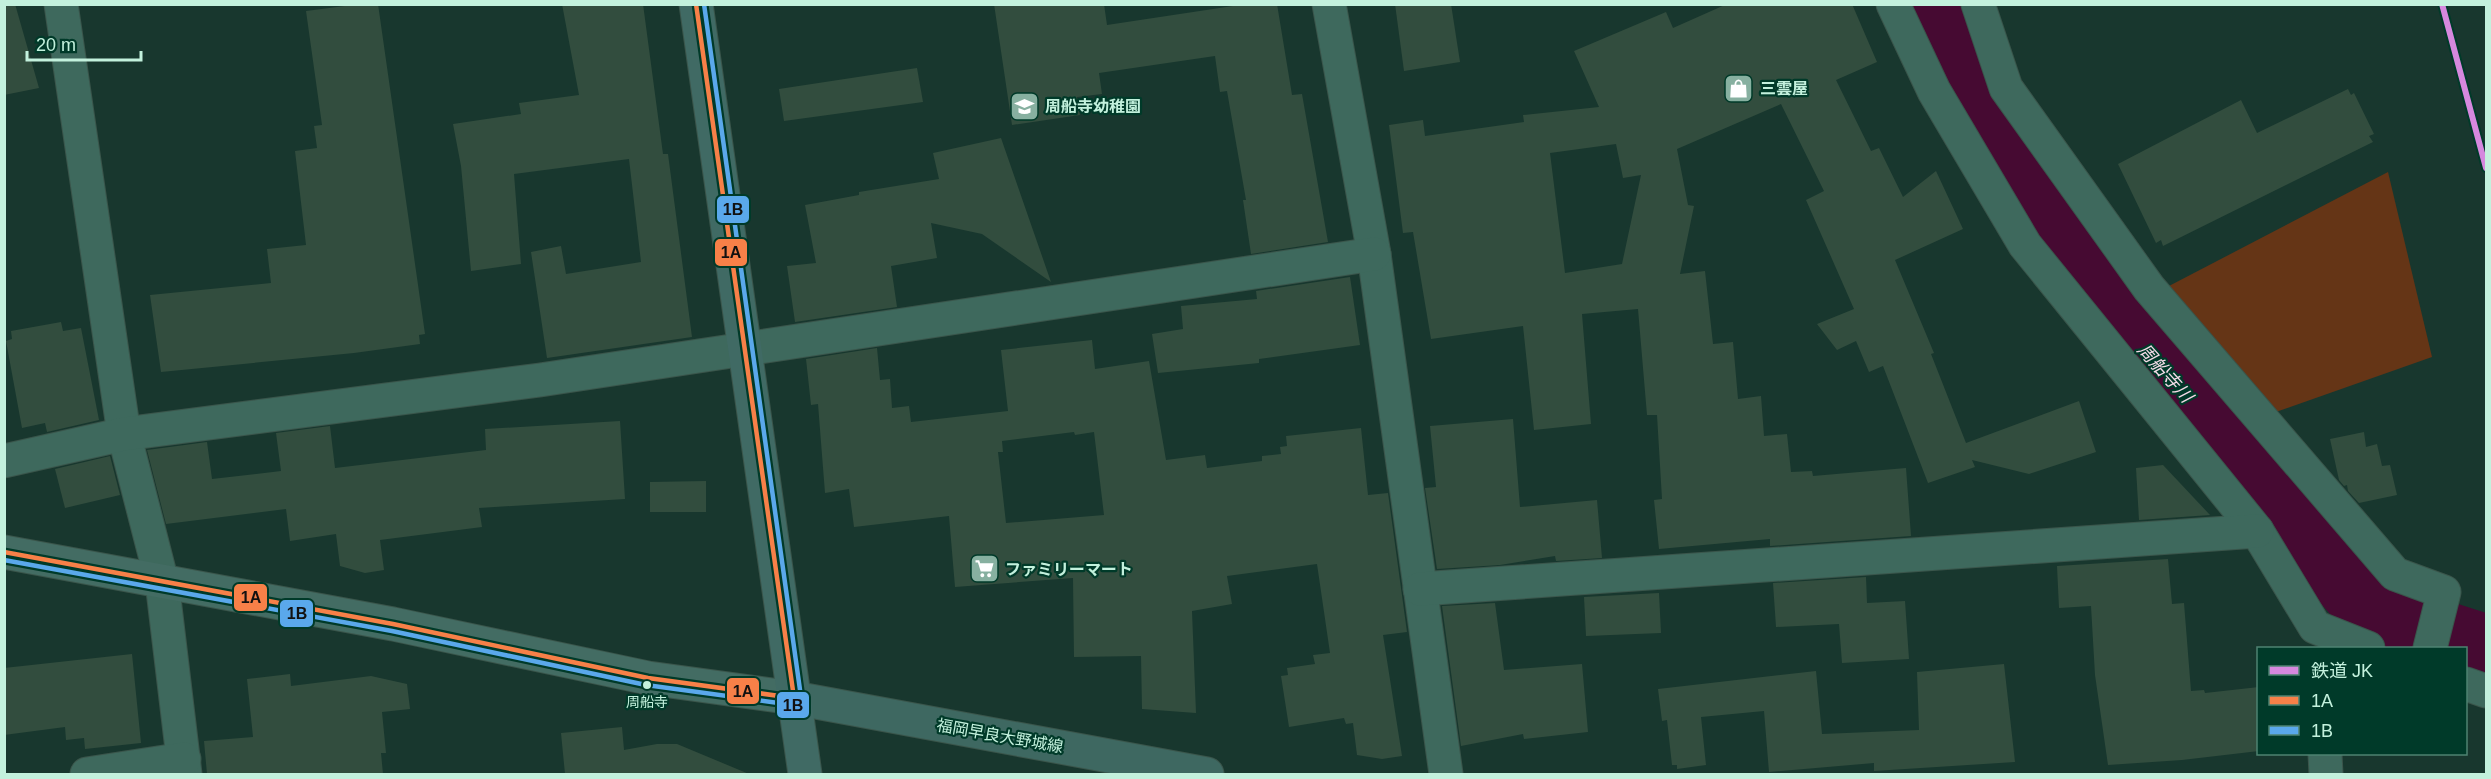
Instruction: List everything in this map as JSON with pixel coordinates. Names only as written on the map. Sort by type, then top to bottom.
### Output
[{"type":"highway","points":[[696,4],[743,350],[805,774]]},
{"type":"main road","points":[[4,552],[393,624],[648,678],[794,698]]},
{"type":"main road","name":"福岡早良大野城線","points":[[794,698],[1207,774]]},
{"type":"street","points":[[61,4],[124,434],[162,582],[184,767],[87,774]]},
{"type":"street","points":[[1329,4],[1374,254],[1446,774]]},
{"type":"street","points":[[1893,4],[1934,91],[2025,245],[2258,531],[2316,638],[2363,647]]},
{"type":"street","points":[[1978,4],[2006,88],[2149,288],[2395,574],[2444,592],[2430,647]]},
{"type":"street","points":[[4,461],[124,434],[540,380],[1374,254]]},
{"type":"street","points":[[1420,589],[2258,531]]},
{"type":"street","points":[[2467,684],[2487,691]]},
{"type":"street","points":[[2325,755],[2326,774]]},
{"type":"shaded area","points":[[2388,172],[2432,357],[2273,413],[2169,286]]},
{"type":"building","points":[[4,4],[15,4],[39,88],[4,95]]},
{"type":"building","points":[[378,4],[425,334],[419,335],[420,344],[354,353],[161,372],[150,295],[271,283],[267,249],[306,245],[295,151],[317,148],[314,126],[322,125],[306,11]]},
{"type":"building","points":[[562,4],[643,4],[663,154],[668,154],[692,337],[547,358],[531,252],[561,246],[566,274],[641,262],[629,159],[514,174],[521,264],[471,271],[461,166],[453,124],[521,114],[519,103],[579,95]]},
{"type":"building","points":[[994,4],[1104,4],[1107,25],[1246,4],[1277,4],[1292,95],[1302,94],[1328,242],[1251,254],[1243,200],[1246,200],[1227,91],[1220,92],[1215,56],[1099,73],[1102,94],[1077,97],[1080,115],[1012,125]]},
{"type":"building","points":[[1395,4],[1451,4],[1460,62],[1404,71]]},
{"type":"building","points":[[1727,4],[1852,4],[1877,62],[1836,80],[1871,151],[1879,148],[1903,197],[1936,171],[1963,229],[1895,260],[1934,353],[1931,354],[1966,443],[2079,401],[2096,452],[2029,474],[1972,460],[1975,467],[1928,483],[1883,366],[1869,372],[1856,341],[1837,350],[1817,324],[1854,309],[1806,200],[1824,191],[1781,104],[1677,149],[1688,205],[1694,206],[1680,274],[1705,271],[1713,344],[1733,342],[1738,399],[1761,396],[1764,436],[1787,434],[1791,472],[1812,471],[1813,476],[1906,468],[1911,536],[1770,546],[1770,539],[1659,549],[1654,500],[1662,499],[1657,415],[1647,415],[1638,309],[1582,314],[1591,424],[1534,430],[1523,326],[1431,339],[1413,232],[1403,233],[1389,125],[1423,120],[1425,136],[1524,122],[1523,115],[1599,107],[1574,51],[1666,12],[1673,28]],"holes":[[[1616,144],[1623,178],[1641,175],[1622,264],[1565,273],[1550,153]]]},
{"type":"building","points":[[917,68],[923,102],[784,121],[779,89]]},
{"type":"building","points":[[2348,89],[2351,95],[2354,93],[2374,134],[2369,136],[2373,142],[2163,246],[2161,240],[2156,243],[2118,164],[2241,100],[2257,133]]},
{"type":"building","points":[[1001,138],[1051,282],[982,234],[931,223],[937,258],[891,266],[897,307],[795,322],[787,266],[816,263],[805,205],[859,195],[859,192],[939,179],[933,153]]},
{"type":"building","points":[[1350,277],[1360,345],[1259,359],[1259,363],[1158,373],[1152,334],[1183,329],[1181,306],[1257,299],[1256,291]]},
{"type":"building","points":[[61,322],[63,331],[81,328],[99,420],[47,432],[45,423],[22,428],[6,341],[12,339],[11,331]]},
{"type":"building","points":[[1092,340],[1095,369],[1149,361],[1166,460],[1205,455],[1207,468],[1262,461],[1262,456],[1281,454],[1280,447],[1287,446],[1286,436],[1361,428],[1368,495],[1388,493],[1407,632],[1383,635],[1402,756],[1382,759],[1357,755],[1353,723],[1346,724],[1344,718],[1289,727],[1281,676],[1288,675],[1287,668],[1315,664],[1313,655],[1330,653],[1317,564],[1227,576],[1232,604],[1192,611],[1196,713],[1142,709],[1141,656],[1074,657],[1073,578],[955,587],[949,516],[854,527],[849,489],[825,493],[818,404],[811,405],[806,359],[877,348],[880,380],[890,379],[892,408],[909,406],[911,422],[1008,411],[1001,350]],"holes":[[[1074,432],[1075,435],[1094,432],[1104,515],[1006,523],[998,452],[1003,452],[1002,441]]]},
{"type":"building","points":[[1513,419],[1520,507],[1597,500],[1602,558],[1556,561],[1555,556],[1500,565],[1437,569],[1425,488],[1436,487],[1430,426]]},
{"type":"building","points":[[620,421],[625,499],[479,508],[482,527],[380,540],[384,570],[365,573],[340,566],[336,534],[290,541],[286,509],[166,524],[147,450],[207,442],[212,479],[281,471],[276,433],[330,426],[335,468],[486,450],[485,429]]},
{"type":"building","points":[[2364,432],[2366,447],[2377,444],[2382,466],[2390,465],[2397,495],[2359,503],[2348,491],[2347,485],[2344,486],[2339,480],[2330,439]]},
{"type":"building","points":[[110,456],[120,495],[65,508],[55,469]]},
{"type":"building","points":[[2163,465],[2210,515],[2139,520],[2136,468]]},
{"type":"building","points":[[706,481],[706,512],[650,512],[650,482]]},
{"type":"building","points":[[2168,559],[2172,604],[2184,603],[2191,691],[2204,690],[2205,693],[2257,687],[2257,751],[2182,760],[2108,765],[2095,675],[2091,606],[2059,608],[2057,566]]},
{"type":"building","points":[[1866,577],[1867,603],[1905,601],[1909,659],[1842,663],[1839,624],[1776,627],[1773,583]]},
{"type":"building","points":[[1659,593],[1661,633],[1586,636],[1584,597]]},
{"type":"building","points":[[1495,603],[1504,670],[1582,664],[1588,732],[1524,739],[1523,734],[1461,746],[1442,606]]},
{"type":"building","points":[[132,654],[141,743],[85,749],[84,738],[66,740],[65,727],[4,735],[4,668]]},
{"type":"building","points":[[2004,664],[2015,762],[1874,771],[1874,763],[1769,772],[1764,711],[1701,717],[1706,765],[1677,769],[1677,765],[1672,765],[1667,720],[1662,721],[1658,689],[1816,671],[1822,734],[1919,730],[1917,672]]},
{"type":"building","points":[[290,674],[291,686],[371,676],[407,684],[410,709],[382,712],[386,753],[381,753],[383,774],[207,774],[204,741],[253,737],[247,679]]},
{"type":"building","points":[[622,727],[624,750],[657,744],[677,744],[749,774],[565,774],[561,733]]},
{"type":"waterway","name":"周船寺川","points":[[1936,4],[1967,75],[2141,348],[2244,459],[2376,614],[2486,649]]},
{"type":"rail line","name":"JK","points":[[2442,4],[2486,168]]},
{"type":"transit line","name":"1A","points":[[4,552],[393,624],[648,678],[794,698],[696,4]]},
{"type":"transit line","name":"1B","points":[[4,560],[392,631],[646,685],[798,704],[801,697],[704,4]]},
{"type":"place","name":"三雲屋","points":[[1739,88]]},
{"type":"place","name":"周船寺幼稚園","points":[[1024,106]]},
{"type":"place","name":"ファミリーマート","points":[[984,569]]},
{"type":"place","name":"周船寺","points":[[647,685]]}]
